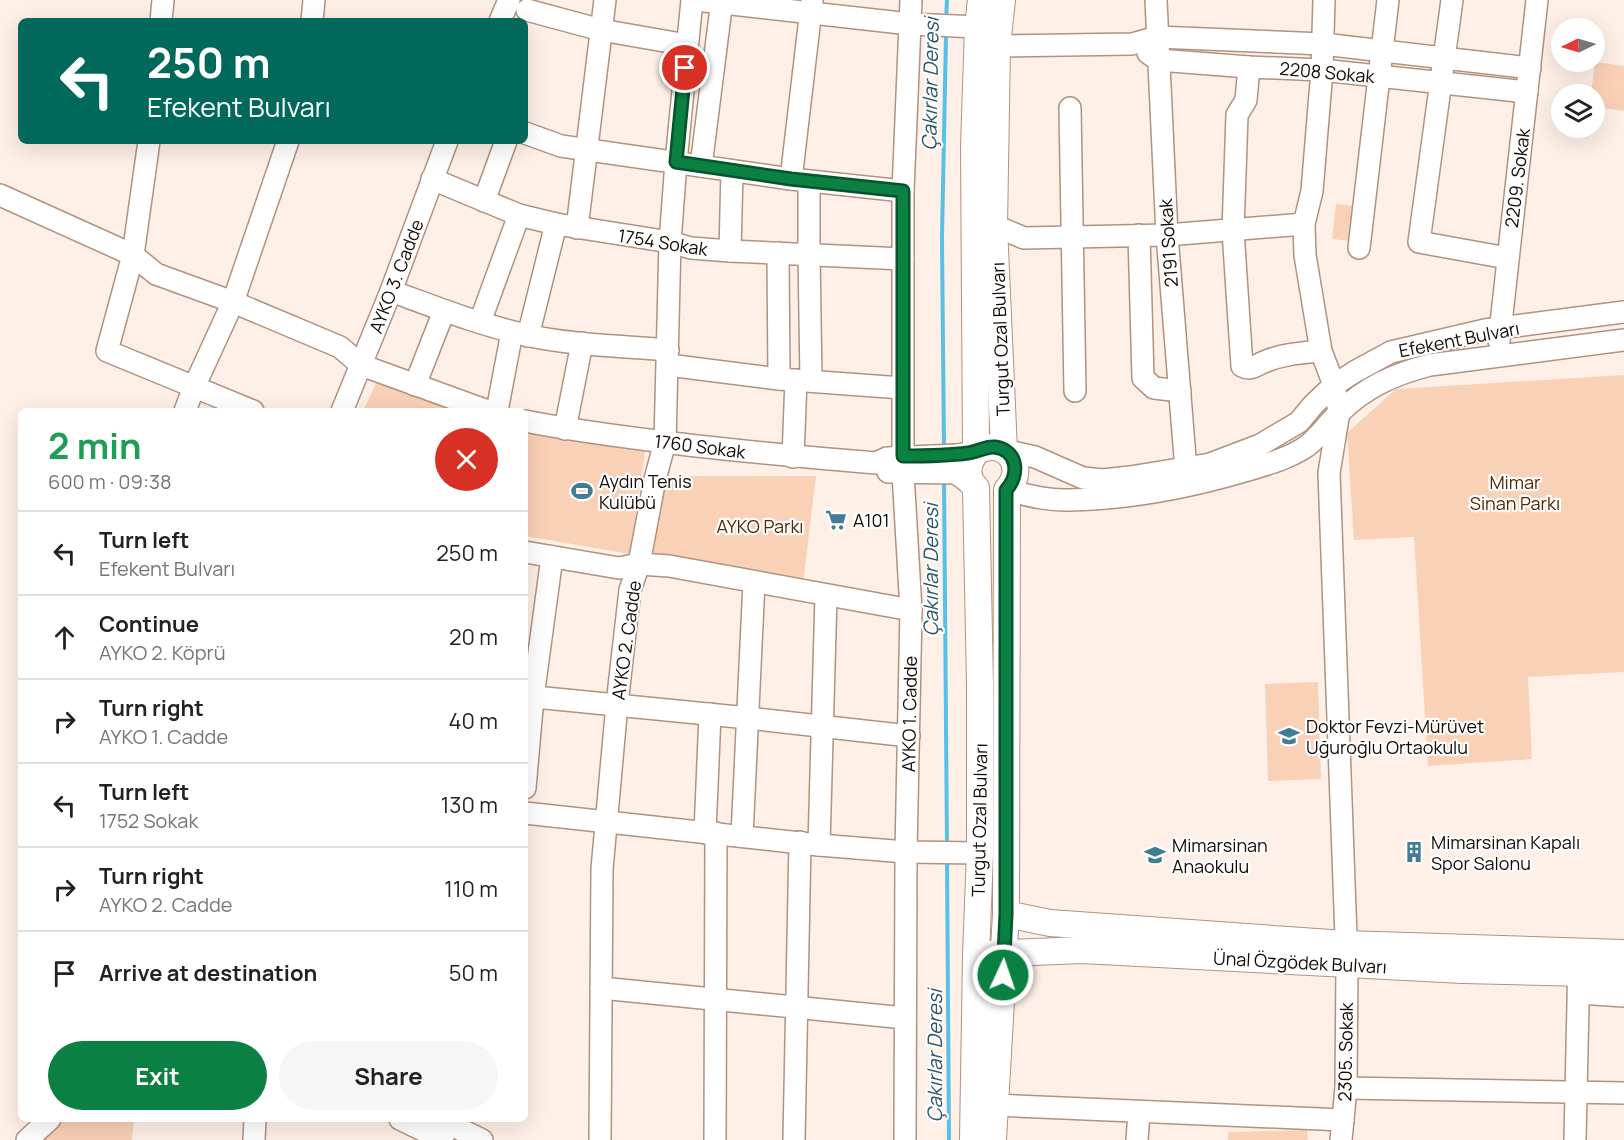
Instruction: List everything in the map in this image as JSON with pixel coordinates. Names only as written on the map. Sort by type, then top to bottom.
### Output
[{"type":"main road","name":"Turgut Ozal Bulvarı","points":[[981,0],[958,27],[985,239],[1004,450],[1012,457],[1016,471],[1012,485],[1006,490],[1006,914],[993,1140]]},
{"type":"main road","name":"Turgut Ozal Bulvarı","points":[[974,1140],[978,907],[957,853],[980,684],[956,467],[985,239],[1002,0]]},
{"type":"main road","name":"Efekent Bulvarı","points":[[956,467],[984,448],[1004,450]]},
{"type":"main road","points":[[956,467],[985,494],[1000,494],[1006,490]]},
{"type":"main road","name":"Ünal Özgödek Bulvarı","points":[[1006,914],[1050,923],[1346,954],[1463,970],[1624,974]]},
{"type":"main road","name":"Ünal Özgödek Bulvarı","points":[[976,955],[1083,950],[1346,954]]},
{"type":"main road","name":"Ünal Özgödek Bulvarı","points":[[1579,972],[1624,953]]},
{"type":"street","points":[[161,18],[163,0]]},
{"type":"street","points":[[312,18],[314,0]]},
{"type":"street","points":[[577,228],[605,0]]},
{"type":"street","points":[[694,0],[811,7],[909,24],[958,27]]},
{"type":"street","name":"AYKO 2. Cadde","points":[[600,1140],[602,869],[630,590],[639,564],[655,479],[665,442],[670,242],[687,45],[694,0]]},
{"type":"street","name":"AYKO 1. Cadde","points":[[905,1140],[906,852],[911,610],[903,465],[903,191],[911,0]]},
{"type":"street","name":"2191 Sokak","points":[[1156,0],[1167,235],[1186,477]]},
{"type":"street","points":[[1324,0],[1322,70],[1312,191],[1304,224],[1305,255],[1321,351],[1334,386],[1340,412],[1329,473]]},
{"type":"street","points":[[1359,248],[1388,0]]},
{"type":"street","points":[[1452,0],[1419,242],[1507,258]]},
{"type":"street","name":"2209. Sokak","points":[[1497,356],[1537,0]]},
{"type":"street","points":[[701,166],[722,2]]},
{"type":"street","points":[[793,457],[795,380],[809,254],[800,180],[811,7]]},
{"type":"street","points":[[505,18],[522,8],[601,30],[687,45]]},
{"type":"street","name":"2208 Sokak","points":[[997,46],[1132,44],[1157,37],[1323,44],[1530,68]]},
{"type":"street","name":"2208 Sokak","points":[[1132,44],[1158,60],[1322,70],[1527,92]]},
{"type":"street","points":[[1249,67],[1246,100],[1236,115],[1233,231],[1242,366],[1253,368],[1262,362],[1278,357],[1321,351]]},
{"type":"street","points":[[1070,108],[1075,391]]},
{"type":"street","points":[[528,134],[561,146],[587,150],[800,180],[903,191]]},
{"type":"street","points":[[149,144],[134,255],[107,351],[246,408]]},
{"type":"street","points":[[186,408],[233,302],[287,144]]},
{"type":"street","name":"AYKO 3. Cadde","points":[[343,408],[391,291],[446,144]]},
{"type":"street","points":[[484,201],[505,144]]},
{"type":"street","points":[[730,251],[732,171]]},
{"type":"street","name":"1754 Sokak","points":[[432,180],[519,214],[556,224],[670,242],[691,248],[903,259]]},
{"type":"street","points":[[0,195],[134,255],[156,274],[233,302],[340,347],[361,365],[480,408]]},
{"type":"street","points":[[480,322],[519,214]]},
{"type":"street","points":[[497,408],[556,224]]},
{"type":"street","points":[[985,239],[1004,249],[1024,238],[1167,235],[1304,224]]},
{"type":"street","points":[[1139,235],[1143,378],[1154,388],[1180,391]]},
{"type":"street","points":[[778,254],[795,380]]},
{"type":"street","points":[[391,291],[520,334],[795,380],[902,388]]},
{"type":"street","points":[[415,385],[444,310]]},
{"type":"street","name":"Efekent Bulvarı","points":[[1186,477],[1210,464],[1260,445],[1299,422],[1313,405],[1334,386],[1391,352],[1485,330],[1624,312]]},
{"type":"street","name":"Efekent Bulvarı","points":[[1004,450],[1035,458],[1083,478],[1103,480],[1231,475],[1275,462],[1308,445],[1356,397],[1404,371],[1430,365],[1624,340]]},
{"type":"street","points":[[565,429],[582,343]]},
{"type":"street","points":[[1321,351],[1313,405],[1329,473]]},
{"type":"street","name":"1760 Sokak","points":[[528,422],[565,429],[665,442],[793,457],[876,463],[889,472],[903,465],[956,467]]},
{"type":"street","name":"2305. Sokak","points":[[1329,473],[1346,954],[1346,1088],[1342,1130]]},
{"type":"street","points":[[1006,490],[1045,499],[1115,497],[1186,477]]},
{"type":"street","points":[[528,553],[619,568],[639,564],[669,566],[911,610]]},
{"type":"street","points":[[528,719],[529,696],[552,557]]},
{"type":"street","points":[[742,836],[754,582]]},
{"type":"street","points":[[794,1140],[796,1007],[810,843],[823,727],[826,596]]},
{"type":"street","points":[[529,696],[909,736]]},
{"type":"street","points":[[710,714],[716,1140]]},
{"type":"street","points":[[528,813],[906,852],[957,853]]},
{"type":"street","name":"Ünal Özgödek Bulvarı","points":[[978,907],[1006,914]]},
{"type":"street","points":[[1575,1140],[1579,972],[1624,996]]},
{"type":"street","points":[[601,988],[905,1018]]},
{"type":"street","points":[[1346,1088],[1624,1093]]},
{"type":"street","points":[[995,1105],[1139,1112],[1342,1130]]},
{"type":"street","points":[[1137,1140],[1139,1112]]},
{"type":"street","points":[[27,1140],[47,1122]]},
{"type":"street","points":[[254,1140],[255,1122]]},
{"type":"street","points":[[406,1122],[443,1140]]},
{"type":"street","points":[[446,1122],[474,1134]]},
{"type":"green space","points":[[1605,63],[1624,66],[1624,111],[1605,108],[1605,84],[1592,84],[1594,72],[1605,72]]},
{"type":"green space","points":[[1336,204],[1354,206],[1350,241],[1332,239]]},
{"type":"green space","name":"Mimar Sinan Parkı","points":[[1624,375],[1624,672],[1528,677],[1532,759],[1428,766],[1414,537],[1354,540],[1347,433],[1396,389]]},
{"type":"green space","points":[[378,379],[466,408],[364,408]]},
{"type":"green space","name":"Aydın Tenis Kulübü","points":[[528,426],[646,445],[630,554],[528,537]]},
{"type":"green space","name":"AYKO Parkı","points":[[663,476],[816,476],[803,584],[651,557]]},
{"type":"green space","points":[[1318,682],[1321,779],[1268,781],[1265,684]]},
{"type":"green space","points":[[55,1122],[134,1122],[132,1140],[38,1140]]},
{"type":"green space","points":[[1307,1130],[1308,1140],[1228,1140],[1228,1132]]},
{"type":"waterway","name":"Çakırlar Deresi","points":[[946,20],[947,0]]},
{"type":"waterway","name":"Çakırlar Deresi","points":[[944,449],[942,238],[946,34]]},
{"type":"waterway","name":"Çakırlar Deresi","points":[[944,481],[947,845]]},
{"type":"waterway","name":"Çakırlar Deresi","points":[[947,859],[949,1140]]},
{"type":"place","name":"Aydın Tenis Kulübü","points":[[582,491]]},
{"type":"place","name":"A101","points":[[836,520]]},
{"type":"place","name":"Doktor Fevzi-Mürüvet Uğuroğlu Ortaokulu","points":[[1289,736]]},
{"type":"place","name":"Mimarsinan Kapalı Spor Salonu","points":[[1414,852]]},
{"type":"place","name":"Mimarsinan Anaokulu","points":[[1155,855]]},
{"type":"route","points":[[685,68],[676,162],[791,179],[903,191],[903,456],[957,455],[992,447],[1009,453],[1015,464],[1015,478],[1006,490],[1006,914],[1003,975]]}]
